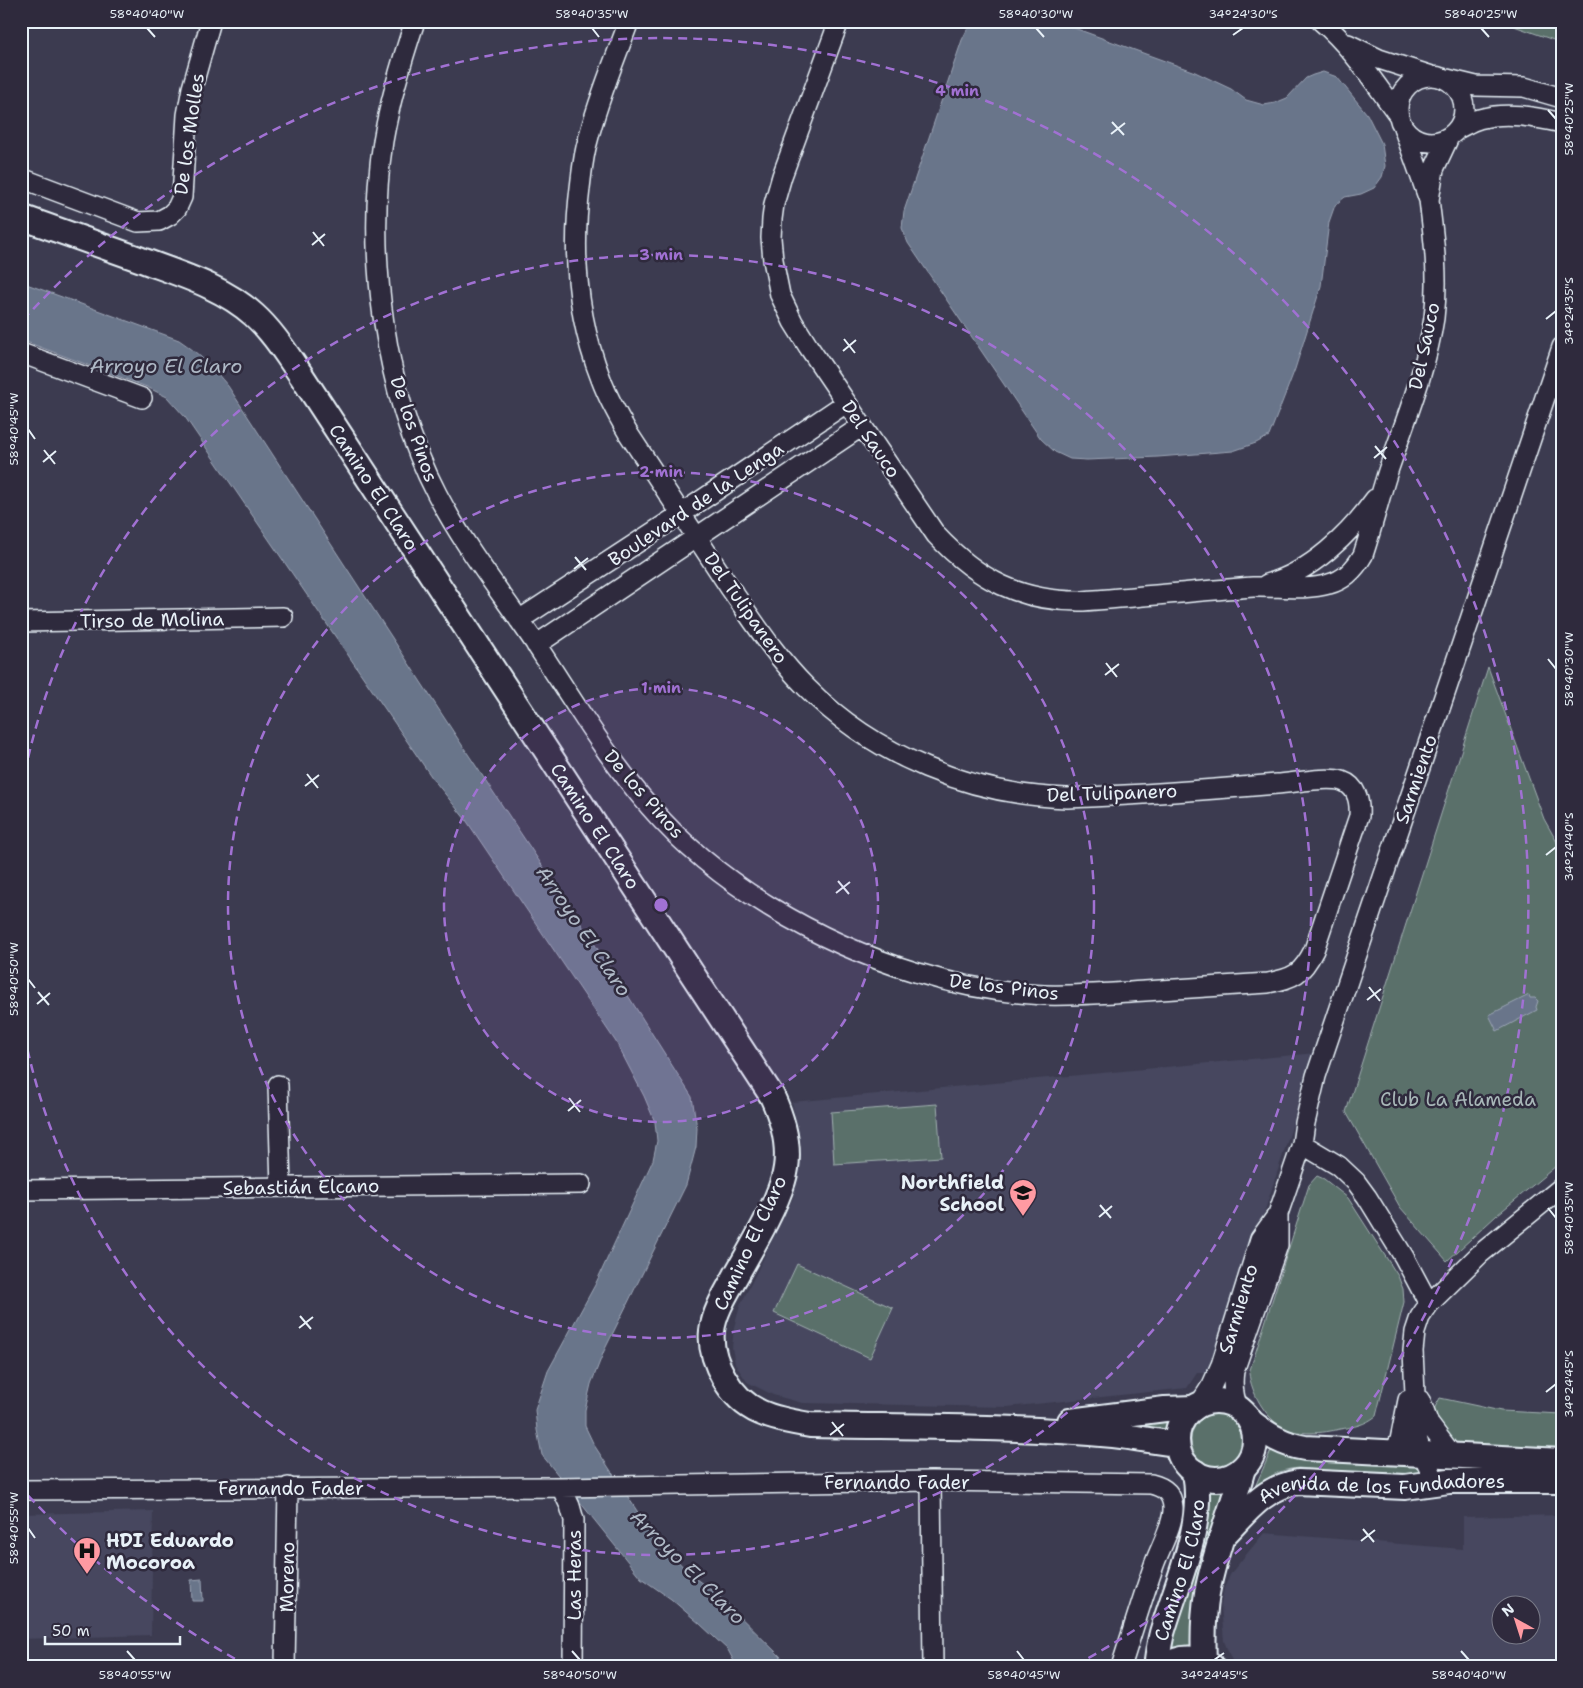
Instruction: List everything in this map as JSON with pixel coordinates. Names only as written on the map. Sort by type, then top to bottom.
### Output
[{"type":"main road","points":[[1166,1667],[1179,1660],[1191,1659],[1207,1664]]},
{"type":"street","name":"De los Molles","points":[[21,178],[138,222],[159,221],[170,216],[177,208],[182,197],[187,115],[192,88],[211,21]]},
{"type":"street","name":"De los Pinos","points":[[415,21],[390,106],[383,144],[377,222],[378,266],[382,307],[392,367],[415,445],[438,496],[486,574],[536,645],[604,749],[649,806],[690,846],[720,871],[781,914],[847,947],[916,973],[974,986],[1042,995],[1085,995],[1268,983],[1284,980],[1296,974],[1306,966],[1314,950],[1359,816],[1360,806],[1356,791]]},
{"type":"street","name":"Del Tulipanero","points":[[629,21],[587,141],[582,170],[577,209],[576,244],[577,277],[582,314],[600,378],[628,433],[772,648],[806,687],[846,722],[873,740],[905,757],[946,775],[1002,791],[1050,798],[1334,779],[1344,782],[1356,791]]},
{"type":"street","name":"Del Sauco","points":[[838,21],[782,176],[774,204],[771,238],[780,295],[808,346],[936,535],[969,566],[1006,587],[1032,596],[1066,601],[1255,587],[1315,587],[1330,584],[1349,574],[1357,566],[1363,555],[1382,487],[1422,373],[1434,317],[1434,239],[1429,200]]},
{"type":"street","points":[[1322,21],[1342,41],[1413,136],[1421,140],[1430,142],[1440,140],[1478,119],[1496,115],[1517,115],[1562,123]]},
{"type":"street","points":[[1342,41],[1378,59],[1438,77],[1476,86],[1524,87],[1562,98]]},
{"type":"street","points":[[1438,77],[1456,87],[1463,100],[1464,110],[1462,120],[1434,169],[1429,200],[1400,120],[1398,106],[1400,96],[1417,79],[1438,77]]},
{"type":"street","name":"Camino El Claro","points":[[21,216],[217,289],[243,306],[268,328],[301,375],[772,1096],[779,1112],[786,1141],[784,1180],[759,1233],[722,1301],[712,1331],[712,1350],[728,1386],[751,1408],[765,1415],[810,1425],[1011,1429],[1115,1435],[1177,1444]]},
{"type":"street","name":"Sarmiento","points":[[1196,1406],[1212,1386],[1221,1365],[1260,1239],[1278,1214],[1302,1144],[1316,1076],[1562,347]]},
{"type":"street","points":[[21,354],[142,398]]},
{"type":"street","name":"Boulevard de la Lenga","points":[[519,620],[846,403]]},
{"type":"street","name":"Boulevard de la Lenga","points":[[536,645],[862,426]]},
{"type":"street","name":"Del Sauco","points":[[1255,587],[1287,576],[1318,558],[1346,536],[1369,508],[1382,487]]},
{"type":"street","name":"Tirso de Molina","points":[[21,622],[283,617]]},
{"type":"street","points":[[278,1085],[281,1187]]},
{"type":"street","points":[[1302,1144],[1338,1166],[1356,1182],[1404,1257],[1429,1304]]},
{"type":"street","name":"Sebastián Elcano","points":[[21,1190],[581,1184]]},
{"type":"street","points":[[1434,1482],[1418,1442],[1413,1351],[1415,1332],[1420,1317],[1429,1304],[1480,1254],[1562,1186]]},
{"type":"street","name":"Sarmiento","points":[[1244,1415],[1234,1396],[1232,1383],[1234,1370],[1278,1245],[1278,1214]]},
{"type":"street","points":[[1393,1454],[1400,1440],[1407,1401],[1414,1382]]},
{"type":"street","points":[[1414,1382],[1429,1424],[1453,1456]]},
{"type":"street","points":[[1219,1401],[1229,1403],[1244,1415],[1255,1441],[1253,1451],[1243,1468],[1232,1475],[1219,1478],[1206,1477],[1186,1465],[1180,1455],[1177,1434],[1186,1415],[1196,1406],[1219,1401]]},
{"type":"street","name":"Camino El Claro","points":[[1011,1429],[1196,1406]]},
{"type":"street","name":"Avenida de los Fundadores","points":[[1244,1415],[1264,1432],[1293,1446],[1393,1454],[1562,1461]]},
{"type":"street","name":"Camino El Claro","points":[[1207,1664],[1203,1634],[1207,1595],[1243,1468]]},
{"type":"street","name":"Camino El Claro","points":[[1156,1667],[1162,1635],[1192,1541],[1198,1505],[1195,1472]]},
{"type":"street","points":[[931,1481],[933,1667]]},
{"type":"street","name":"Fernando Fader","points":[[21,1490],[931,1481],[1151,1484],[1161,1486],[1171,1498],[1172,1517],[1154,1565],[1121,1667]]},
{"type":"street","name":"Avenida de los Fundadores","points":[[1222,1538],[1264,1495],[1285,1484],[1298,1482],[1405,1487],[1449,1481],[1562,1481]]},
{"type":"street","name":"Las Heras","points":[[561,1486],[574,1520],[573,1667]]},
{"type":"street","name":"Moreno","points":[[285,1667],[288,1488]]},
{"type":"shaded area","name":"Northfield School","points":[[1316,1053],[1212,1373],[1197,1373],[1187,1388],[1007,1407],[802,1403],[773,1395],[747,1382],[735,1364],[732,1348],[734,1327],[740,1306],[793,1198],[799,1170],[801,1145],[792,1102]]},
{"type":"shaded area","name":"HDI Eduardo Mocoroa","points":[[153,1511],[151,1635],[21,1639],[21,1514]]},
{"type":"shaded area","points":[[1562,1515],[1562,1667],[1236,1667],[1232,1661],[1224,1641],[1221,1605],[1224,1588],[1231,1573],[1264,1533],[1463,1549],[1463,1517]]},
{"type":"green space","points":[[1500,21],[1562,21],[1562,43]]},
{"type":"green space","name":"Club La Alameda","points":[[1488,667],[1544,819],[1562,851],[1562,1161],[1497,1215],[1447,1261],[1400,1207],[1346,1112]]},
{"type":"green space","points":[[937,1104],[941,1157],[834,1164],[831,1112]]},
{"type":"green space","points":[[1317,1176],[1324,1179],[1348,1198],[1398,1276],[1403,1289],[1404,1302],[1376,1416],[1363,1424],[1326,1432],[1303,1433],[1288,1430],[1270,1417],[1256,1396],[1249,1373],[1309,1185]]},
{"type":"green space","points":[[797,1264],[893,1308],[870,1358],[774,1313]]},
{"type":"green space","points":[[1440,1398],[1501,1411],[1562,1414],[1562,1451],[1458,1444],[1445,1434],[1437,1420],[1434,1409]]},
{"type":"green space","points":[[1217,1414],[1231,1418],[1239,1426],[1243,1440],[1239,1454],[1231,1462],[1217,1466],[1203,1462],[1195,1454],[1191,1440],[1195,1426],[1203,1418]]},
{"type":"green space","points":[[1132,1422],[1172,1422],[1170,1434],[1131,1425]]},
{"type":"green space","points":[[1274,1444],[1416,1465],[1424,1474],[1424,1478],[1298,1468],[1274,1474],[1254,1489]]},
{"type":"green space","points":[[1206,1486],[1227,1486],[1199,1575],[1196,1650],[1169,1649]]},
{"type":"water","points":[[976,21],[1055,21],[1195,72],[1231,89],[1246,100],[1264,105],[1287,98],[1306,78],[1323,72],[1337,77],[1367,114],[1382,144],[1385,166],[1382,177],[1374,188],[1361,194],[1345,197],[1335,205],[1329,222],[1321,286],[1295,369],[1269,436],[1233,451],[1087,460],[1070,459],[1055,452],[1041,439],[908,243],[902,228],[904,211],[962,40],[969,26]]},
{"type":"water","name":"Arroyo El Claro","points":[[21,282],[179,340],[205,361],[228,386],[460,742],[615,975],[692,1097],[697,1128],[696,1147],[686,1185],[604,1351],[591,1384],[585,1410],[585,1426],[594,1445],[639,1514],[670,1553],[692,1576],[718,1595],[785,1661],[788,1667],[737,1667],[728,1650],[700,1624],[671,1599],[641,1578],[542,1455],[535,1410],[548,1371],[595,1285],[653,1160],[657,1141],[655,1122],[644,1096],[616,1042],[466,820],[433,779],[185,417],[167,397],[147,387],[21,340]]},
{"type":"water","points":[[1529,995],[1530,998],[1535,998],[1538,1001],[1537,1010],[1497,1031],[1489,1015]]},
{"type":"water","points":[[202,1579],[203,1601],[192,1601],[191,1580]]},
{"type":"place","name":"Northfield School","points":[[1023,1217]]},
{"type":"place","name":"HDI Eduardo Mocoroa","points":[[87,1575]]}]
